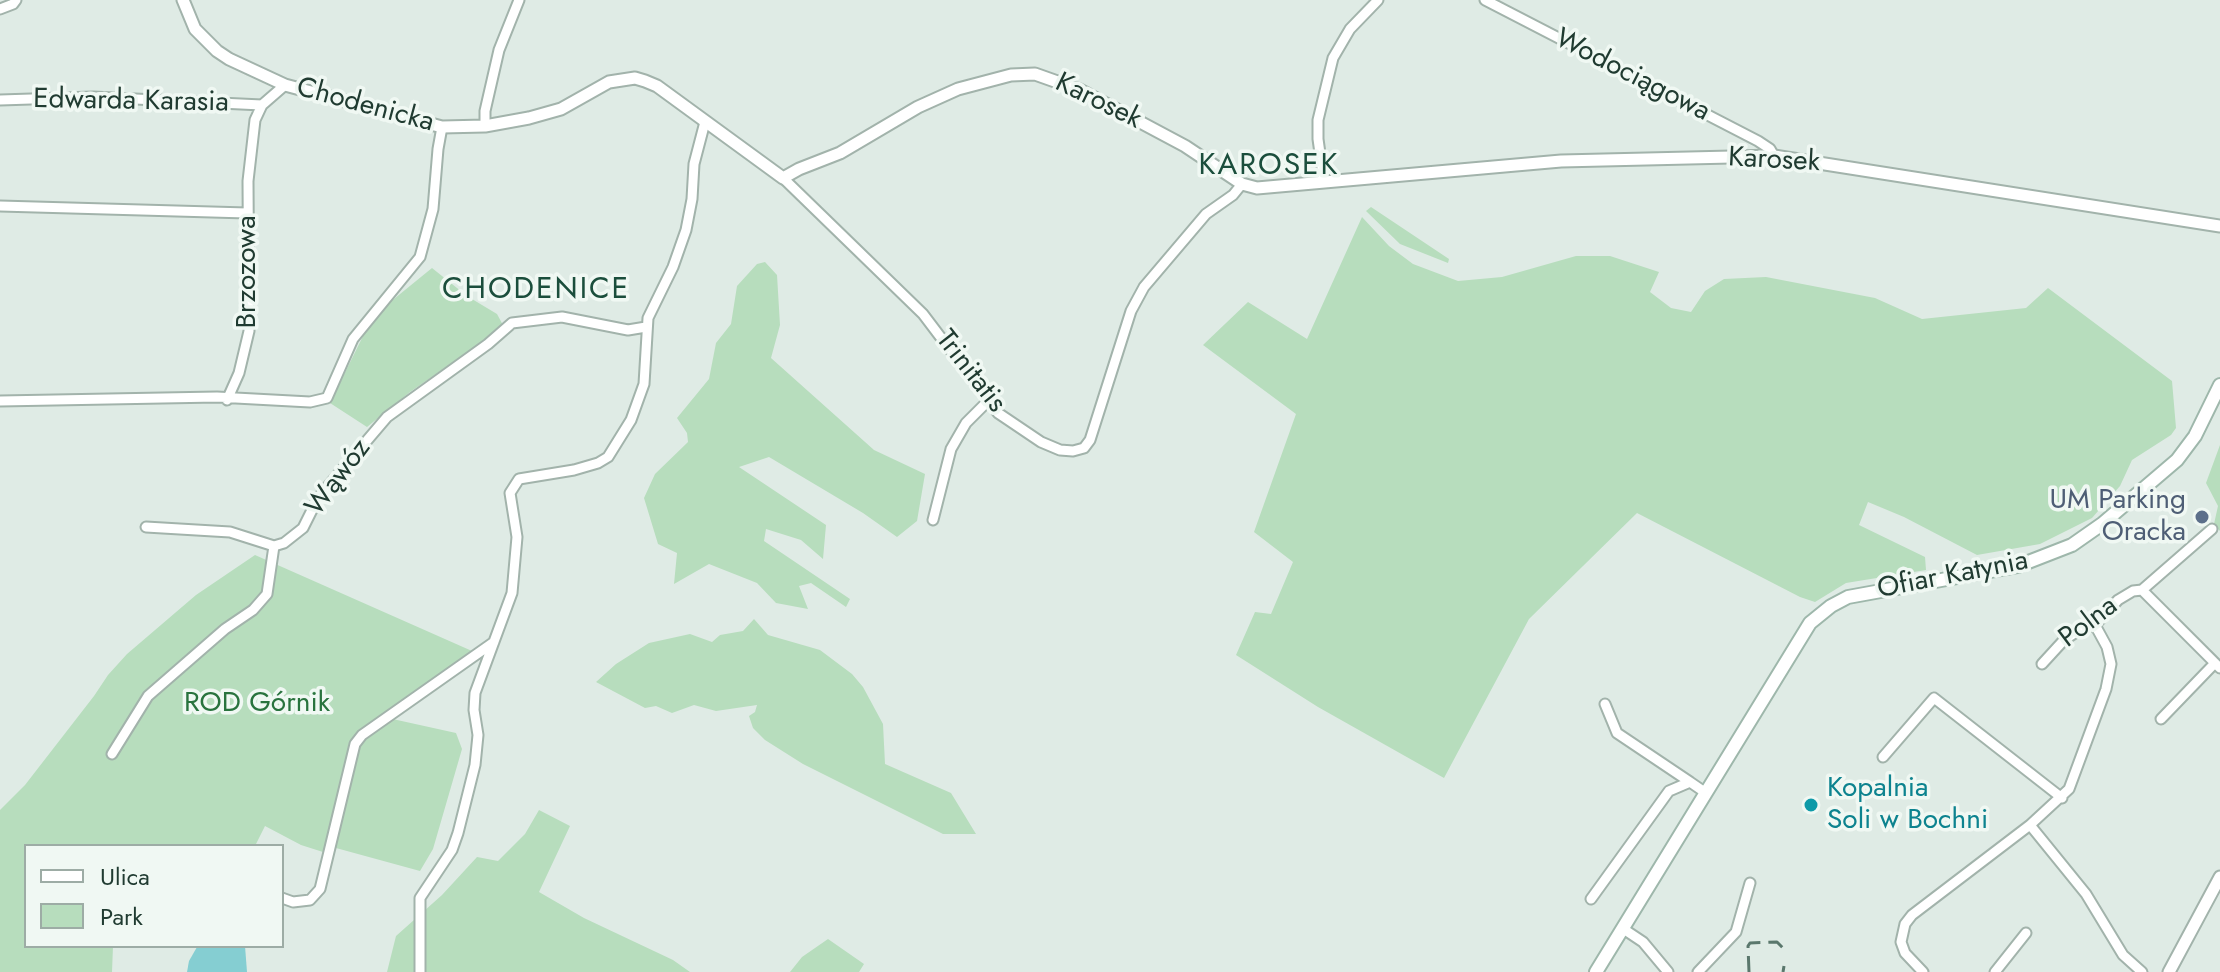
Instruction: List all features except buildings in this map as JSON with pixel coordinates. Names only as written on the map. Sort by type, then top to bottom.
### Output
[{"type":"main road","name":"Ofiar Katynia","points":[[1706,793],[1810,623],[1831,606],[1848,597],[2018,566],[2081,540],[2177,460],[2199,428],[2220,385]]},
{"type":"main road","points":[[1596,972],[1706,793]]},
{"type":"street","points":[[0,9],[16,0]]},
{"type":"street","name":"Chodenicka","points":[[183,0],[195,29],[217,51],[285,85],[442,127],[485,126],[549,113],[609,82],[635,78],[657,86],[783,178]]},
{"type":"street","points":[[485,126],[485,111],[499,50],[519,0]]},
{"type":"street","points":[[1324,182],[1318,120],[1329,69],[1340,42],[1378,0]]},
{"type":"street","name":"Wodociągowa","points":[[1485,0],[1758,141],[1774,156]]},
{"type":"street","name":"Karosek","points":[[783,178],[840,153],[918,107],[958,89],[1011,75],[1035,74],[1080,90],[1185,146],[1242,184],[1257,188],[1561,161],[1774,156],[2220,226]]},
{"type":"street","points":[[262,105],[285,85]]},
{"type":"street","name":"Edwarda Karasia","points":[[0,100],[93,97],[262,105]]},
{"type":"street","name":"Brzozowa","points":[[227,400],[248,341],[248,181],[255,120],[262,105]]},
{"type":"street","points":[[420,972],[420,898],[452,850],[458,833],[475,765],[478,735],[475,693],[512,593],[517,537],[510,493],[519,479],[574,470],[608,457],[631,420],[644,384],[648,318],[673,267],[686,230],[696,152],[705,122]]},
{"type":"street","points":[[0,401],[202,397],[310,402],[327,398],[353,339],[420,257],[433,209],[442,127]]},
{"type":"street","name":"Trinitatis","points":[[783,178],[924,315],[998,413],[1041,442],[1060,450],[1073,451],[1084,448],[1090,440],[1131,311],[1144,287],[1206,214],[1233,195],[1242,184]]},
{"type":"street","points":[[0,206],[247,213]]},
{"type":"street","name":"Wąwóz","points":[[274,546],[284,543],[303,528],[318,498],[387,417],[512,323],[562,317],[628,330],[646,327]]},
{"type":"street","points":[[933,520],[951,449],[966,423],[988,401]]},
{"type":"street","points":[[112,754],[148,696],[225,629],[253,610],[267,594],[269,563],[274,546],[230,532],[146,527]]},
{"type":"street","name":"Polna","points":[[2042,664],[2073,633],[2095,625],[2118,600],[2133,591],[2142,590],[2212,529]]},
{"type":"street","name":"Polna","points":[[2142,590],[2217,665]]},
{"type":"street","points":[[1923,972],[1905,953],[1901,942],[1905,924],[1960,876],[2062,798],[2075,774],[2106,689],[2111,664],[2107,647],[2095,625]]},
{"type":"street","points":[[284,899],[293,902],[310,900],[320,889],[355,744],[362,735],[494,642]]},
{"type":"street","points":[[2161,719],[2217,665]]},
{"type":"street","points":[[1883,757],[1934,698],[2062,798]]},
{"type":"street","points":[[1605,704],[1617,733],[1706,793]]},
{"type":"street","points":[[1591,899],[1669,791],[1690,782]]},
{"type":"street","points":[[2030,825],[2092,903],[2123,955],[2142,972]]},
{"type":"street","points":[[2169,972],[2220,877]]},
{"type":"street","points":[[1698,972],[1736,932],[1750,883]]},
{"type":"street","points":[[1622,928],[1655,953],[1668,972]]},
{"type":"street","points":[[1995,972],[2026,933]]},
{"type":"green space","points":[[1371,207],[1449,259],[1448,263],[1400,244],[1366,211]]},
{"type":"green space","points":[[1362,217],[1389,246],[1413,264],[1458,281],[1502,277],[1576,256],[1610,256],[1659,272],[1650,292],[1671,308],[1691,312],[1705,291],[1724,279],[1766,277],[1875,298],[1922,319],[2026,308],[2048,288],[2172,381],[2176,428],[2171,435],[2132,460],[2120,486],[2092,518],[2040,544],[1977,555],[1868,502],[1859,525],[1925,557],[1926,570],[1846,583],[1815,602],[1637,513],[1529,619],[1444,778],[1318,707],[1236,655],[1255,612],[1271,614],[1293,562],[1254,532],[1296,414],[1203,345],[1248,302],[1307,339]]},
{"type":"green space","points":[[765,262],[777,275],[780,325],[771,358],[874,450],[925,474],[917,521],[897,537],[769,457],[739,467],[826,525],[823,559],[801,540],[766,529],[764,541],[850,599],[846,607],[811,583],[799,586],[808,609],[776,603],[757,583],[709,564],[674,584],[677,553],[658,544],[644,498],[655,474],[688,442],[687,433],[677,418],[709,379],[716,343],[731,324],[737,286],[757,264]]},
{"type":"green space","points":[[432,268],[467,296],[497,314],[504,327],[410,392],[367,427],[330,403],[365,332],[389,303]]},
{"type":"green space","points":[[2220,445],[2220,531],[2214,524],[2218,506],[2206,483]]},
{"type":"green space","name":"ROD Górnik","points":[[255,555],[472,651],[379,716],[456,733],[462,749],[433,849],[420,871],[325,845],[323,852],[301,845],[265,826],[256,844],[24,844],[24,948],[113,948],[112,972],[0,972],[0,810],[25,785],[127,654],[196,595]]},
{"type":"green space","points":[[754,619],[768,635],[820,650],[852,674],[863,687],[883,724],[885,764],[951,793],[976,834],[943,834],[803,764],[765,740],[753,728],[749,716],[755,712],[757,705],[716,711],[694,705],[672,713],[656,706],[645,708],[596,682],[616,664],[649,643],[690,634],[712,642],[720,635],[743,631]]},
{"type":"green space","points":[[539,810],[570,826],[539,892],[584,918],[673,960],[690,972],[387,972],[396,936],[442,895],[477,857],[498,861],[525,834]]},
{"type":"green space","points":[[828,939],[864,964],[859,972],[790,972],[802,957]]},
{"type":"water","points":[[196,948],[245,948],[247,972],[187,972]]},
{"type":"railway","points":[[1749,972],[1750,943],[1777,942],[1783,948]]},
{"type":"railway","points":[[1783,972],[1784,966]]},
{"type":"place","name":"UM Parking Oracka","points":[[2202,517]]},
{"type":"place","name":"Kopalnia Soli w Bochni","points":[[1811,805]]},
{"type":"district","name":"KAROSEK","points":[[1269,167]]},
{"type":"district","name":"CHODENICE","points":[[536,291]]}]
